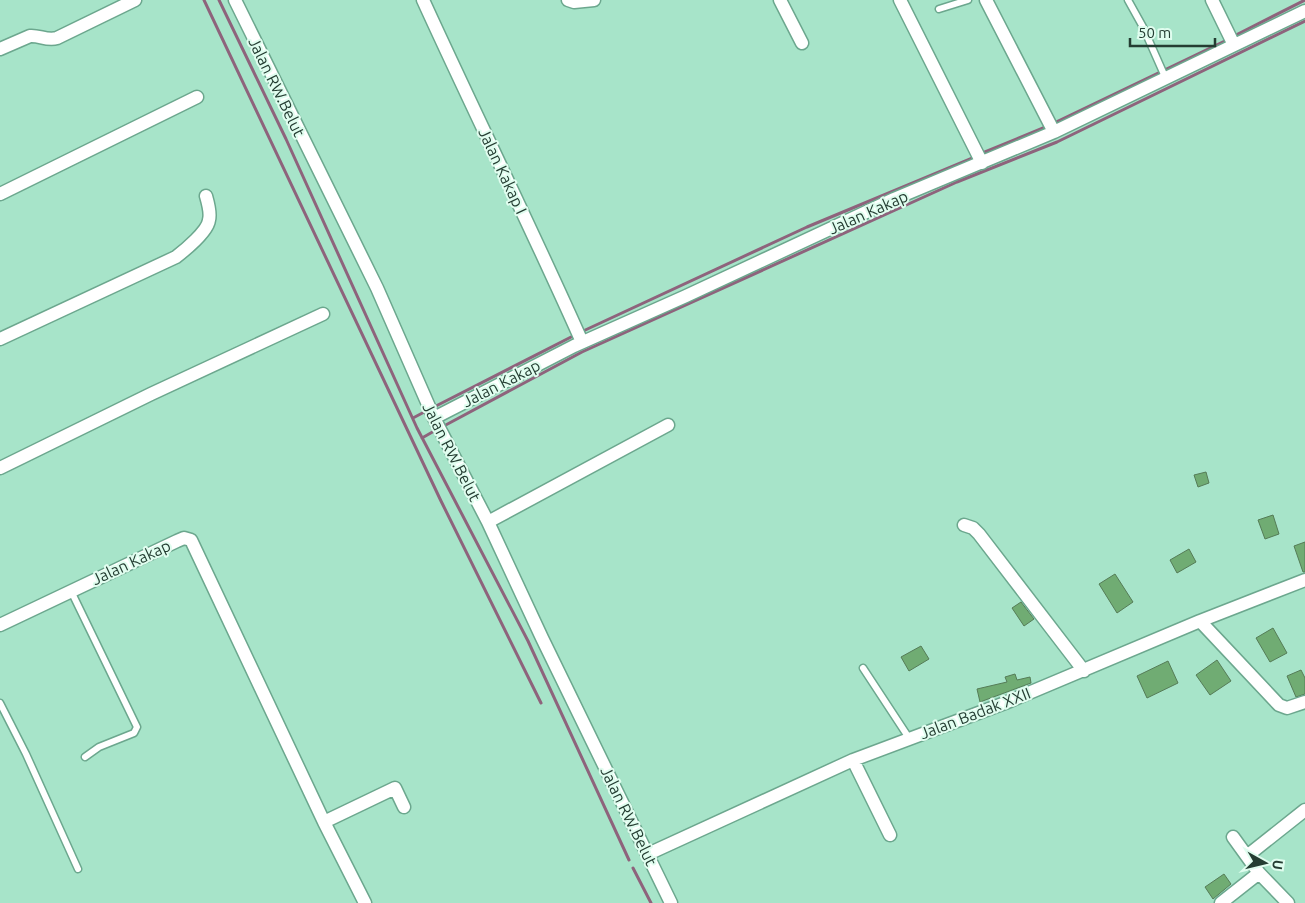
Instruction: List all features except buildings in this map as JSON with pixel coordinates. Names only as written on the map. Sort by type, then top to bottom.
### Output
[{"type":"street","points":[[0,49],[35,35],[49,39],[56,38],[135,0]]},
{"type":"street","name":"Jalan RW.Belut","points":[[235,0],[377,288],[434,418],[488,522],[542,638],[671,903]]},
{"type":"street","name":"Jalan Kakap I","points":[[423,0],[582,342]]},
{"type":"street","points":[[568,0],[574,2],[594,0]]},
{"type":"street","points":[[780,0],[802,43]]},
{"type":"street","points":[[900,0],[982,163]]},
{"type":"street","points":[[986,0],[1054,132]]},
{"type":"street","points":[[1212,0],[1234,45]]},
{"type":"street","name":"Jalan Kakap","points":[[434,418],[582,342],[714,284],[894,199],[1054,132],[1305,11]]},
{"type":"street","points":[[0,194],[197,97]]},
{"type":"street","points":[[0,339],[176,256],[186,249],[207,226],[210,218],[206,196]]},
{"type":"street","points":[[0,468],[151,394],[323,314]]},
{"type":"street","points":[[488,522],[668,425]]},
{"type":"street","points":[[964,525],[973,528],[979,534],[1084,671]]},
{"type":"street","name":"Jalan Kakap","points":[[0,625],[177,541],[184,538],[191,540],[364,903]]},
{"type":"street","name":"Jalan Badak XXII","points":[[648,854],[853,760],[1084,671],[1200,621],[1305,580]]},
{"type":"street","points":[[1200,621],[1279,705],[1287,708],[1305,702]]},
{"type":"street","points":[[853,760],[890,835]]},
{"type":"street","points":[[326,826],[395,788],[404,807]]},
{"type":"street","points":[[1247,856],[1305,810]]},
{"type":"street","points":[[1234,837],[1258,873],[1288,903]]},
{"type":"street","points":[[1220,903],[1258,873]]},
{"type":"lane","points":[[939,9],[968,0]]},
{"type":"lane","points":[[1128,0],[1143,27],[1166,79]]},
{"type":"lane","points":[[71,590],[137,727],[134,733],[99,747],[85,757]]},
{"type":"lane","points":[[863,668],[909,738]]},
{"type":"lane","points":[[0,703],[26,754],[78,869]]},
{"type":"waterway","points":[[204,0],[441,501],[541,703]]},
{"type":"waterway","points":[[219,0],[286,139],[417,428],[528,641],[629,860]]},
{"type":"waterway","points":[[1234,36],[1305,0]]},
{"type":"waterway","points":[[442,427],[582,352],[957,182],[1057,142],[1305,21]]},
{"type":"waterway","points":[[1054,123],[1229,39]]},
{"type":"waterway","points":[[980,154],[1048,126]]},
{"type":"waterway","points":[[581,332],[807,227],[975,157]]},
{"type":"waterway","points":[[434,407],[575,335]]},
{"type":"waterway","points":[[413,418],[428,410]]},
{"type":"waterway","points":[[422,438],[436,430]]},
{"type":"waterway","points":[[633,868],[651,903]]}]
